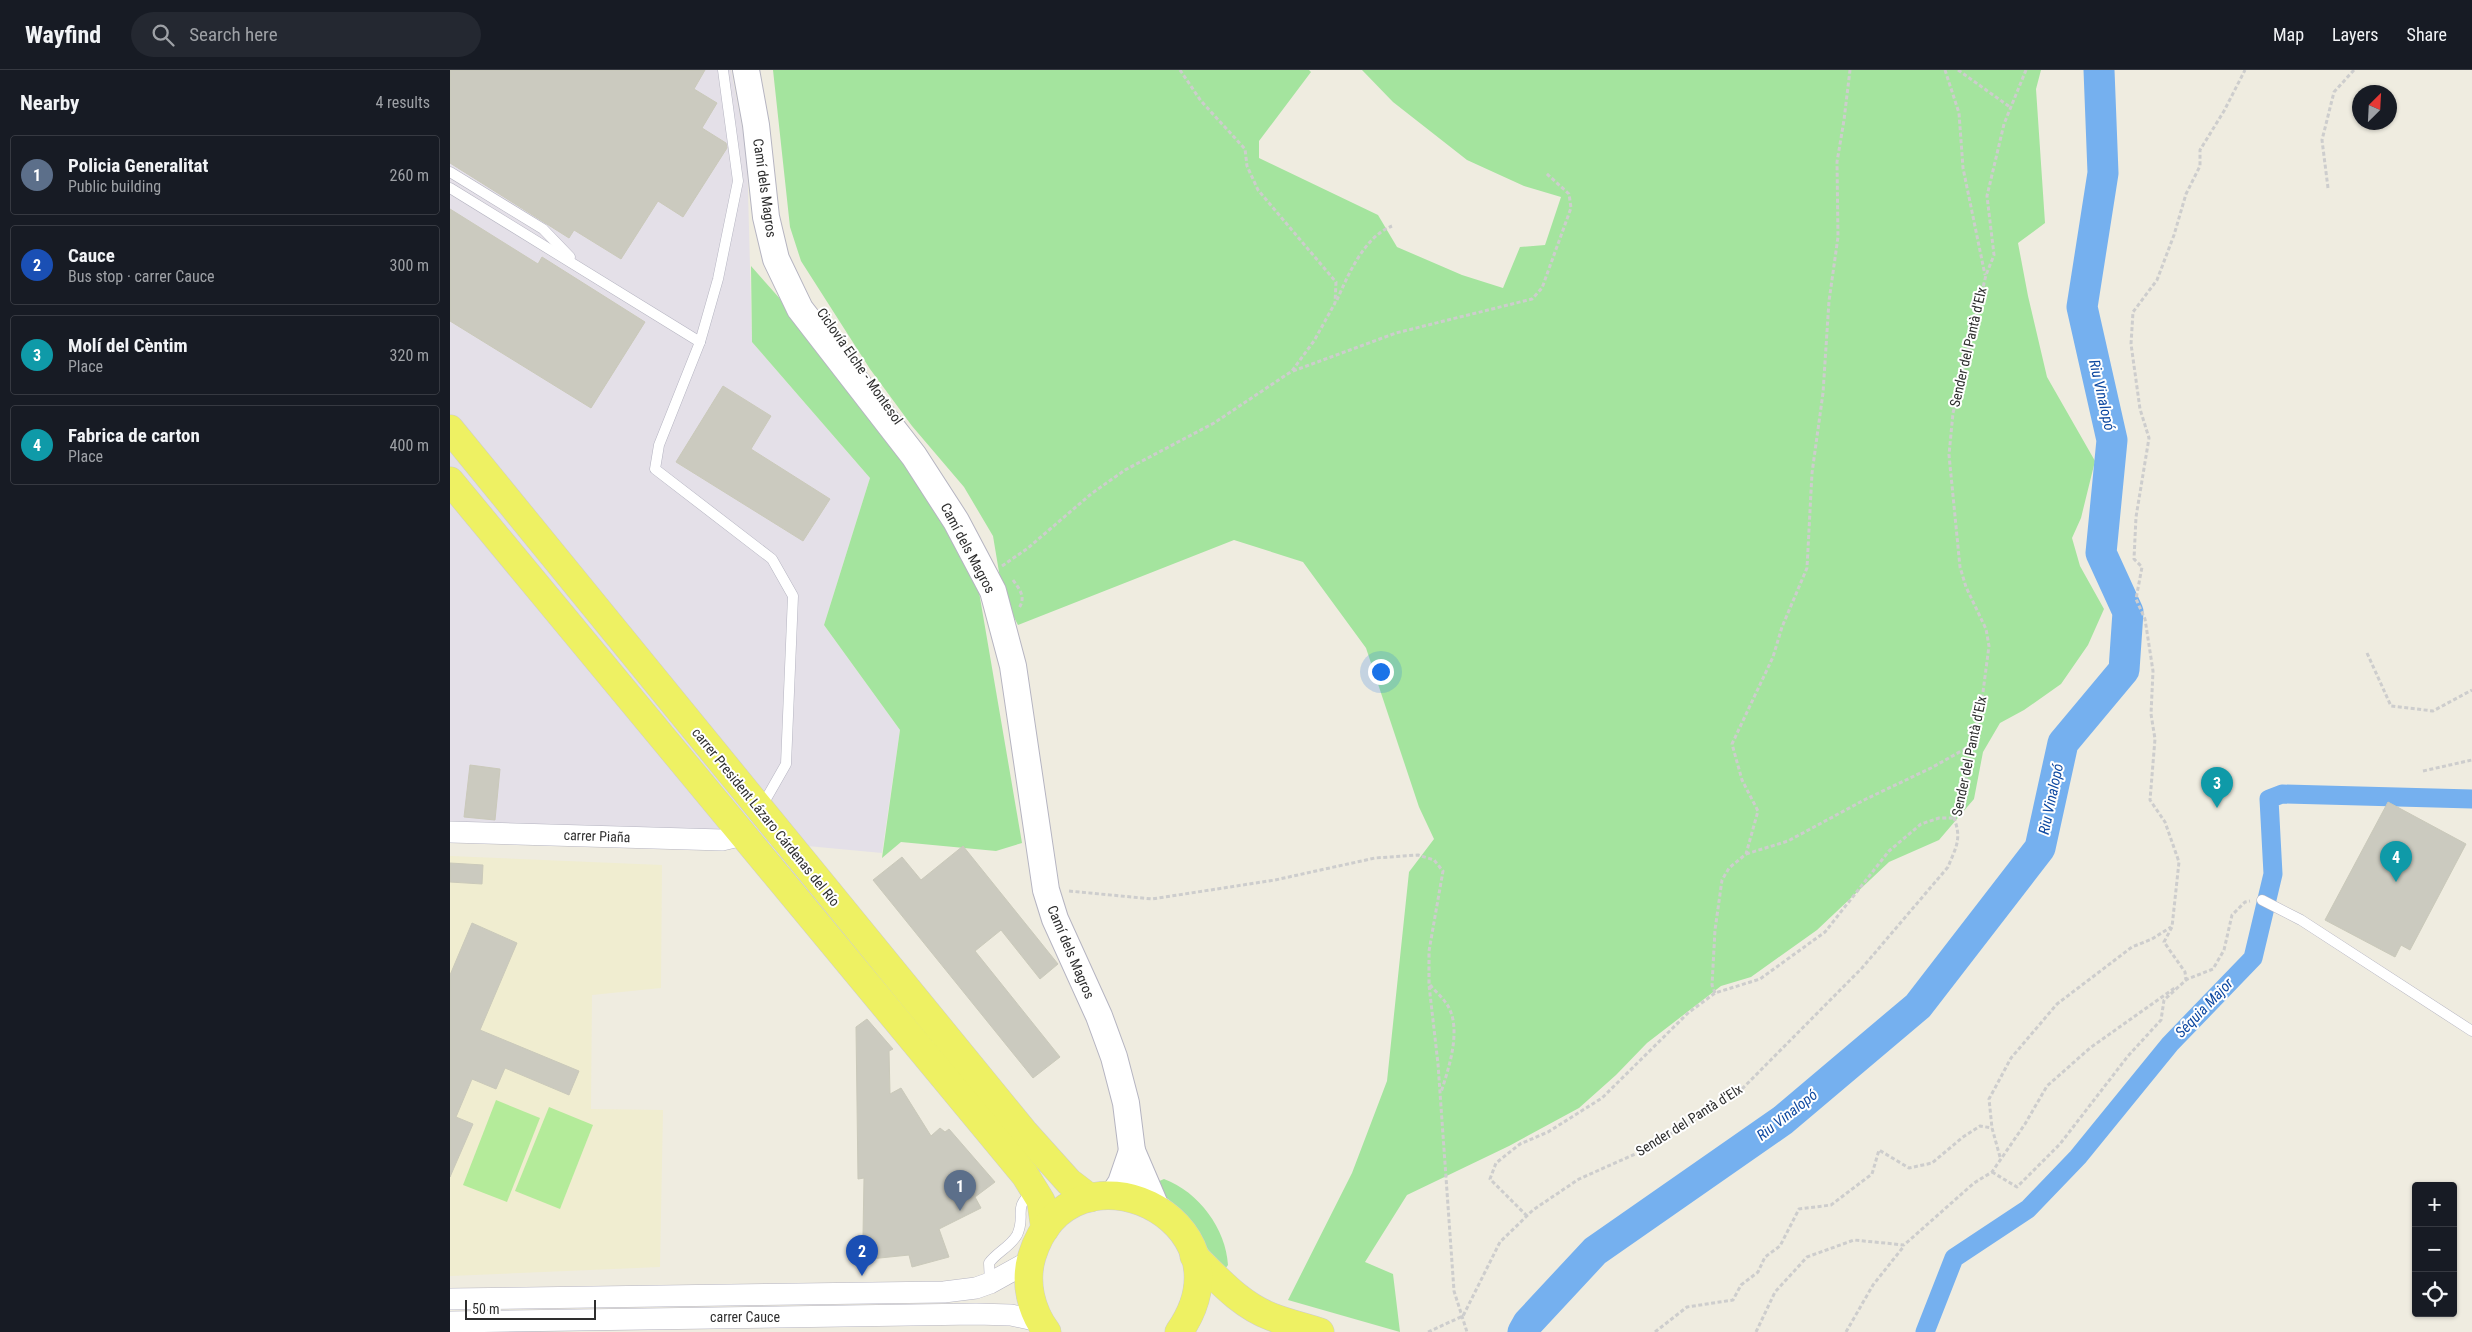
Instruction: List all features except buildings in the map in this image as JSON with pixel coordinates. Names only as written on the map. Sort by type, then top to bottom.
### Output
[{"type":"main road","name":"carrer President Lázaro Cárdenas del Río","points":[[450,429],[1030,1138],[1069,1182],[1101,1197]]},
{"type":"main road","name":"carrer President Lázaro Cárdenas del Río","points":[[450,481],[1025,1175],[1041,1201],[1045,1229]]},
{"type":"main road","points":[[1043,1326],[1030,1292],[1030,1262],[1045,1229],[1065,1210],[1101,1197],[1128,1196],[1156,1207],[1180,1228],[1194,1256],[1198,1276],[1196,1296],[1192,1310],[1180,1332]]},
{"type":"main road","points":[[1194,1256],[1236,1297],[1272,1317],[1320,1332]]},
{"type":"street","name":"Camí dels Magros","points":[[746,70],[756,125],[766,217],[776,259],[800,309],[914,456],[956,521],[993,590],[1012,666],[1046,890],[1055,919],[1099,1016],[1114,1057],[1126,1103],[1132,1151],[1156,1207]]},
{"type":"street","name":"carrer Piaña","points":[[450,832],[722,840],[743,836]]},
{"type":"street","name":"Camí dels Magros","points":[[1101,1197],[1121,1183],[1132,1151]]},
{"type":"street","name":"carrer Cauce","points":[[450,1299],[944,1292],[976,1288],[990,1283],[1030,1262]]},
{"type":"street","name":"carrer Cauce","points":[[450,1322],[976,1314],[1011,1315],[1043,1326]]},
{"type":"lane","points":[[723,70],[738,181],[718,279],[700,342],[659,445],[655,469],[772,559],[793,596],[786,764],[760,809]]},
{"type":"lane","points":[[450,172],[543,230],[583,270]]},
{"type":"lane","points":[[450,188],[700,342]]},
{"type":"lane","points":[[2262,900],[2301,920],[2472,1031]]},
{"type":"lane","points":[[990,1283],[990,1263],[1016,1236],[1020,1227],[1023,1199],[1035,1190]]},
{"type":"path","points":[[1180,70],[1201,101],[1245,149],[1247,166],[1258,190],[1336,282],[1336,303]]},
{"type":"path","points":[[1746,854],[1758,811],[1742,780],[1732,744],[1773,657],[1782,627],[1807,568],[1812,473],[1823,393],[1829,301],[1838,237],[1836,162],[1844,120],[1850,70]]},
{"type":"path","points":[[1945,70],[1959,113],[1963,168],[1986,275]]},
{"type":"path","points":[[1958,70],[2010,108]]},
{"type":"path","name":"Sender del Pantà d'Elx","points":[[1463,1316],[1500,1242],[1527,1216],[1579,1179],[1642,1151],[1738,1093],[1862,968],[1948,867],[1960,832],[1954,818],[1961,806],[1989,646],[1986,629],[1966,586],[1960,567],[1949,455],[1953,413],[1986,275],[1994,255],[1987,196],[2004,124],[2018,94],[2026,70]]},
{"type":"path","points":[[1992,1172],[2017,1187],[2060,1144],[2128,1056],[2161,1020],[2164,1000],[2186,980],[2186,972],[2164,942],[2172,926],[2179,862],[2165,822],[2150,800],[2155,739],[2151,714],[2153,671],[2145,619],[2136,598],[2142,567],[2134,559],[2136,517],[2149,438],[2140,409],[2131,336],[2134,312],[2157,280],[2186,194],[2200,166],[2200,150],[2224,111],[2245,70]]},
{"type":"path","points":[[2328,188],[2322,140],[2334,92],[2354,70]]},
{"type":"path","points":[[1001,566],[1028,548],[1091,494],[1125,470],[1214,423],[1292,371],[1396,333],[1532,299],[1542,288],[1571,208],[1569,194],[1546,173]]},
{"type":"path","points":[[1292,371],[1314,341],[1336,303],[1349,273],[1365,249],[1379,231],[1392,226]]},
{"type":"path","points":[[998,562],[1022,593],[1023,600],[1021,606],[1001,622]]},
{"type":"path","points":[[2367,653],[2391,706],[2433,711],[2472,690]]},
{"type":"path","points":[[1715,993],[1712,985],[1722,880],[1729,868],[1746,854],[1788,841],[1866,799],[1931,768],[1972,744]]},
{"type":"path","points":[[2423,771],[2472,760]]},
{"type":"path","points":[[1527,1216],[1490,1178],[1496,1163],[1520,1144],[1548,1132],[1602,1098],[1688,1013],[1715,993],[1760,979],[1825,932],[1889,851],[1921,824],[1939,818],[1954,818]]},
{"type":"path","points":[[1046,890],[1152,900],[1275,880],[1375,858],[1418,855],[1434,860],[1443,871],[1429,950],[1429,984],[1440,1095],[1454,1291],[1467,1332]]},
{"type":"path","points":[[1846,1332],[1873,1285],[1904,1245],[1974,1183],[1992,1172],[2000,1157],[2025,1124],[2047,1086],[2090,1048],[2186,980],[2213,969],[2224,950],[2232,915],[2245,902],[2262,900]]},
{"type":"path","points":[[2000,1157],[1992,1128],[1989,1099],[2011,1058],[2057,1004],[2132,947],[2152,939],[2172,926]]},
{"type":"path","points":[[1429,984],[1448,1005],[1454,1030],[1450,1062],[1440,1095]]},
{"type":"path","points":[[1655,1332],[1686,1307],[1734,1300],[1741,1285],[1758,1272],[1765,1257],[1780,1246],[1799,1209],[1831,1205],[1872,1174],[1879,1150],[1910,1168],[1932,1163],[1963,1137],[1980,1126],[1992,1128]]},
{"type":"path","points":[[1756,1332],[1775,1292],[1807,1257],[1854,1240],[1904,1245]]},
{"type":"path","points":[[1428,1332],[1463,1316]]},
{"type":"shaded area","points":[[450,70],[731,70],[747,153],[752,342],[870,478],[824,625],[900,730],[882,853],[691,835],[450,824]]},
{"type":"shaded area","points":[[450,856],[662,865],[661,988],[592,995],[591,1109],[663,1110],[660,1267],[450,1276]]},
{"type":"green space","points":[[773,70],[1309,70],[1311,72],[1259,141],[1259,158],[1378,215],[1397,247],[1462,275],[1503,288],[1520,247],[1545,245],[1561,197],[1524,186],[1467,160],[1393,102],[1362,70],[2041,70],[2036,89],[2045,223],[2018,243],[2047,377],[2095,461],[2081,518],[2072,538],[2080,566],[2104,609],[2088,645],[2061,684],[2024,710],[2000,723],[1983,752],[1974,799],[1939,840],[1889,862],[1817,930],[1751,977],[1721,986],[1647,1043],[1616,1075],[1579,1108],[1509,1146],[1407,1195],[1365,1262],[1393,1274],[1400,1332],[1288,1300],[1352,1173],[1387,1081],[1409,872],[1434,839],[1419,807],[1366,648],[1303,562],[1234,540],[1018,625],[1003,596],[993,536],[964,487],[912,426],[870,369],[801,261],[790,227]]},
{"type":"green space","points":[[751,266],[876,407],[978,586],[1022,843],[996,851],[901,842],[882,858],[900,730],[824,625],[870,478],[752,342]]},
{"type":"green space","points":[[496,1100],[540,1118],[507,1202],[463,1185]]},
{"type":"green space","points":[[549,1107],[593,1125],[560,1209],[515,1191]]},
{"type":"green space","points":[[1164,1179],[1188,1193],[1208,1213],[1222,1238],[1228,1265],[1225,1269],[1206,1247],[1191,1221],[1161,1192],[1157,1182]]},
{"type":"waterway","name":"Riu Vinalopó","points":[[1523,1332],[1528,1323],[1595,1251],[1783,1120],[1918,1006],[2040,848],[2063,743],[2124,670],[2128,612],[2101,553],[2112,440],[2082,307],[2103,173],[2099,70]]},
{"type":"waterway","name":"Séquia Major","points":[[1925,1332],[1954,1258],[2028,1209],[2078,1157],[2170,1044],[2253,958],[2273,874],[2269,799],[2282,794],[2472,799]]},
{"type":"place","name":"Molí del Cèntim","points":[[2217,808]]},
{"type":"place","name":"Fabrica de carton","points":[[2396,882]]},
{"type":"place","name":"Policia Generalitat","points":[[960,1211]]},
{"type":"place","name":"Cauce","points":[[862,1276]]}]
